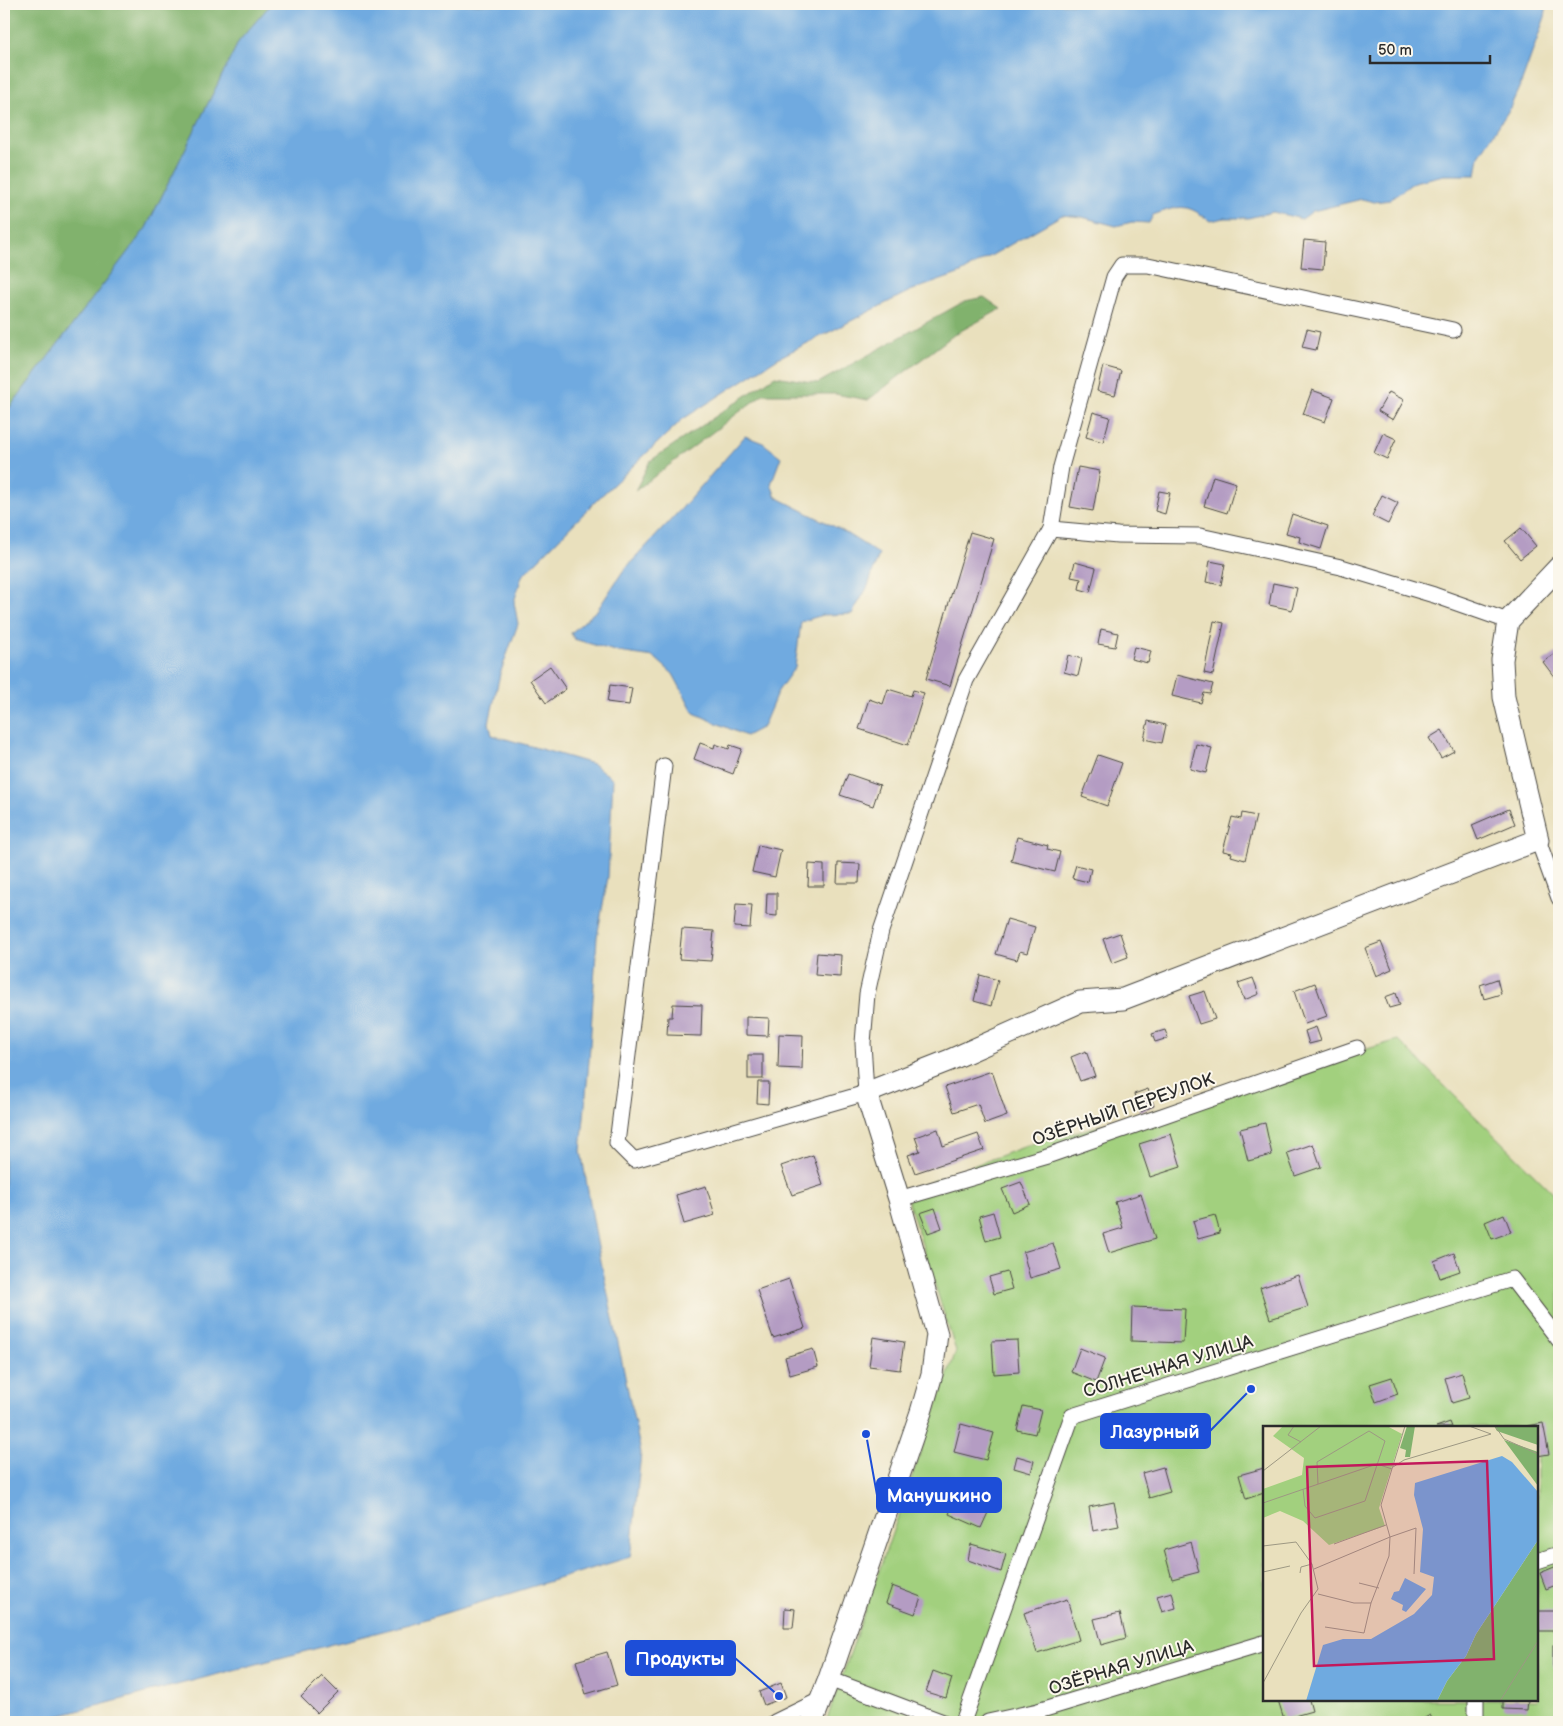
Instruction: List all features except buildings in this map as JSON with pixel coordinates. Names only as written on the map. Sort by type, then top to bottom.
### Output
[{"type":"street","points":[[812,1722],[829,1679],[904,1463],[932,1374],[937,1334],[899,1199],[866,1093],[863,1043],[867,994],[881,931],[966,680],[1051,529],[1061,468],[1114,276],[1122,265],[1148,266],[1454,330]]},
{"type":"street","points":[[1051,529],[1118,536],[1200,536],[1341,568],[1434,595],[1508,621]]},
{"type":"street","points":[[1559,567],[1508,621],[1502,660],[1504,697],[1538,840],[1556,883],[1559,898]]},
{"type":"street","points":[[664,766],[617,1143],[634,1160],[866,1093],[950,1060],[1080,1002],[1123,999],[1538,840]]},
{"type":"street","name":"ОЗЁРНЫЙ ПЕРЕУЛОК","points":[[899,1199],[1047,1156],[1357,1048]]},
{"type":"street","name":"СОЛНЕЧНАЯ УЛИЦА","points":[[963,1722],[1072,1416],[1512,1279],[1559,1340]]},
{"type":"street","points":[[1538,1561],[1559,1554]]},
{"type":"street","name":"ОЗЁРНАЯ УЛИЦА","points":[[988,1722],[1038,1711],[1263,1644]]},
{"type":"street","points":[[829,1679],[944,1722]]},
{"type":"street","points":[[775,1722],[820,1700]]},
{"type":"street","points":[[1476,1701],[1476,1722]]},
{"type":"green space","points":[[4,4],[271,4],[239,41],[146,228],[4,415]]},
{"type":"green space","points":[[984,297],[1001,309],[955,334],[868,400],[835,394],[763,394],[635,491],[650,461],[775,376],[818,383],[965,301]]},
{"type":"green space","points":[[1398,1040],[1559,1199],[1559,1722],[826,1722],[956,1351],[905,1191],[1040,1141],[1124,1120]]},
{"type":"water","points":[[271,4],[1547,4],[1545,17],[1522,81],[1509,110],[1479,156],[1476,175],[1444,175],[1414,182],[1390,200],[1374,202],[1362,199],[1313,211],[1302,219],[1273,212],[1248,218],[1225,218],[1210,221],[1195,211],[1177,208],[1153,215],[1149,223],[1132,222],[1116,226],[1082,217],[1062,215],[961,273],[910,291],[778,358],[683,419],[600,497],[522,576],[514,602],[518,624],[500,674],[489,723],[492,735],[593,764],[613,779],[608,877],[597,937],[581,1151],[597,1242],[641,1453],[630,1557],[406,1625],[35,1722],[4,1722],[4,415],[146,228],[239,41]]},
{"type":"water","points":[[745,436],[763,443],[781,457],[771,484],[776,497],[841,530],[879,554],[868,586],[852,614],[822,615],[801,622],[795,667],[778,691],[763,727],[746,736],[694,713],[673,674],[654,657],[618,652],[574,639],[571,633],[598,609],[623,571],[682,508]]},
{"type":"place","name":"Лазурный","points":[[1251,1389]]},
{"type":"place","name":"Манушкино","points":[[866,1434]]},
{"type":"place","name":"Продукты","points":[[779,1696]]}]
